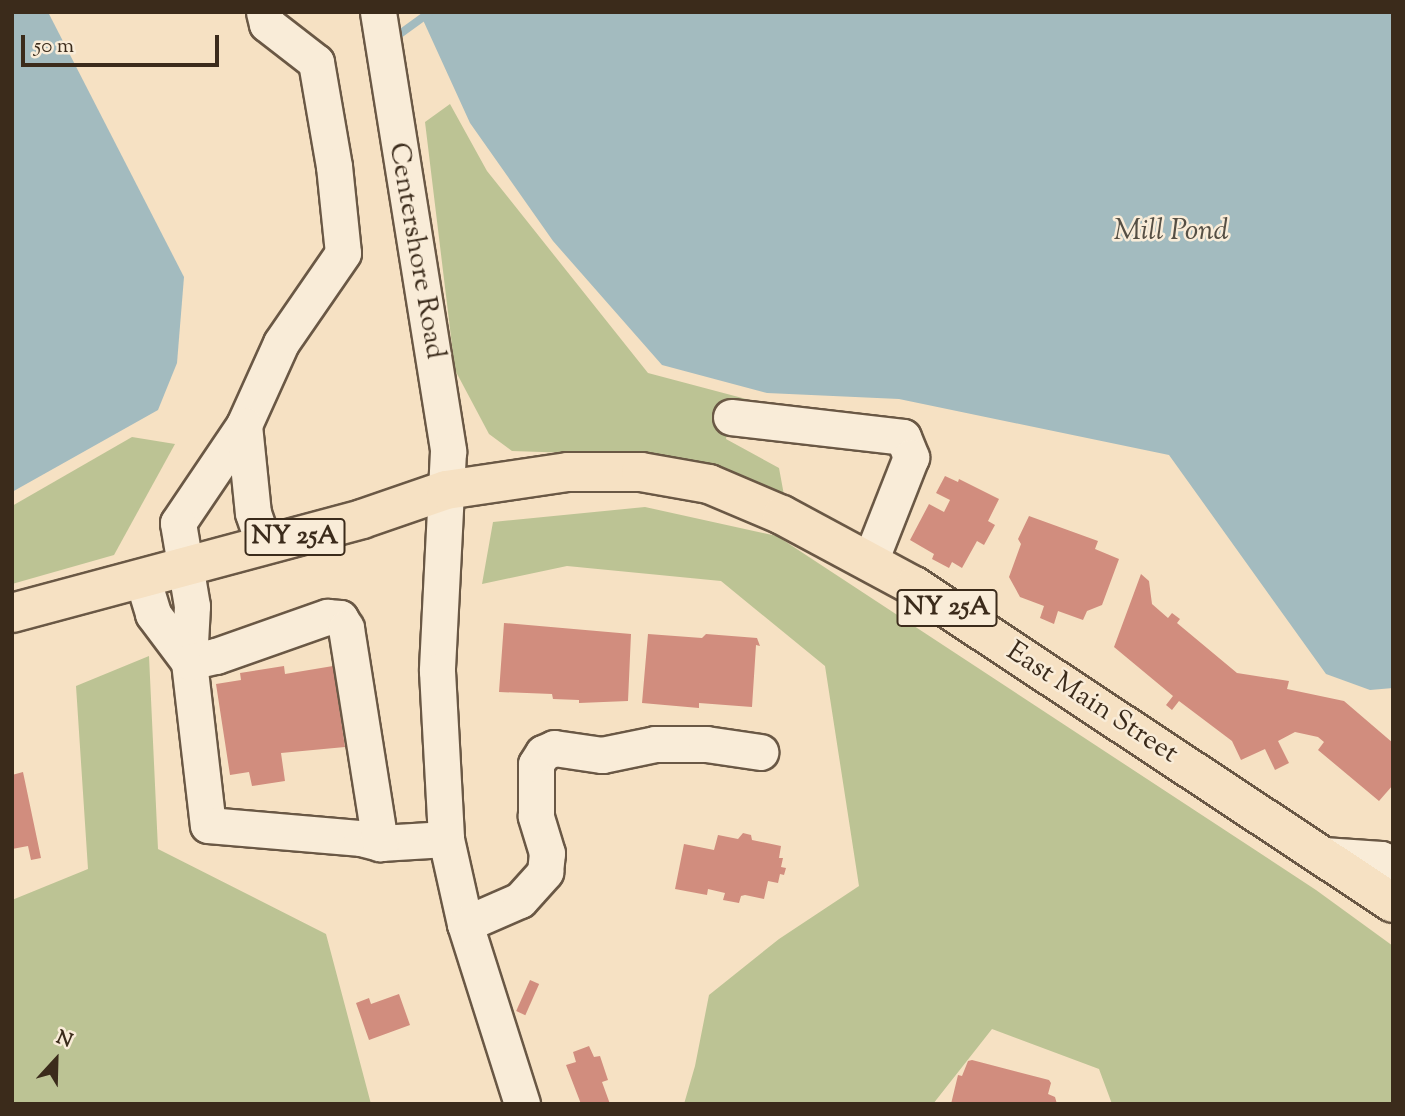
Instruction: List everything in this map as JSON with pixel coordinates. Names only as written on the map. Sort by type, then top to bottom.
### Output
[{"type":"main road","name":"East Main Street","points":[[12,612],[362,519],[446,491],[568,472],[641,472],[709,484],[782,515],[914,586],[1393,903]]},
{"type":"street","points":[[264,12],[267,24],[316,62],[334,166],[344,253],[281,343],[244,425],[178,523],[192,606],[190,663],[208,825],[360,838],[378,830],[445,827]]},
{"type":"street","name":"Centershore Road","points":[[378,12],[448,451],[437,671],[445,827],[464,924],[522,1104]]},
{"type":"street","points":[[731,417],[903,437],[911,457],[870,561]]},
{"type":"street","points":[[244,425],[253,513],[264,545]]},
{"type":"street","points":[[142,577],[153,614],[190,663]]},
{"type":"street","points":[[190,663],[327,617],[340,618],[346,628],[378,830]]},
{"type":"street","points":[[464,924],[520,900],[545,872],[547,853],[536,816],[536,764],[542,753],[554,748],[602,755],[655,744],[706,744],[760,752]]},
{"type":"street","points":[[1323,855],[1381,859],[1393,864]]},
{"type":"green space","points":[[450,104],[487,171],[648,373],[806,415],[731,411],[726,439],[779,468],[784,495],[631,455],[512,451],[489,434],[455,370],[425,122]]},
{"type":"green space","points":[[132,437],[175,444],[114,555],[12,584],[12,506]]},
{"type":"green space","points":[[645,507],[777,536],[1316,890],[1393,946],[1393,1104],[1112,1104],[1099,1069],[992,1029],[933,1104],[684,1104],[695,1066],[709,995],[779,939],[859,886],[825,666],[721,581],[567,566],[482,584],[493,522]]},
{"type":"green space","points":[[149,656],[158,849],[326,934],[371,1104],[12,1104],[12,900],[88,869],[76,686]]},
{"type":"water","points":[[12,12],[48,12],[184,277],[177,363],[158,410],[12,492]]},
{"type":"water","name":"Mill Pond","points":[[424,12],[1393,12],[1393,688],[1370,690],[1326,674],[1169,455],[899,399],[767,393],[662,365],[553,241],[470,123],[423,20]]},
{"type":"building","points":[[945,476],[958,482],[959,479],[999,499],[988,521],[995,525],[984,545],[977,541],[962,568],[952,562],[949,568],[932,559],[934,554],[910,540],[929,504],[944,512],[950,500],[936,493]]},
{"type":"building","points":[[1029,516],[1098,541],[1095,549],[1119,559],[1102,605],[1087,611],[1083,620],[1058,611],[1054,624],[1040,618],[1044,606],[1020,597],[1009,577],[1021,544],[1018,539]]},
{"type":"building","points":[[1141,574],[1149,581],[1152,604],[1168,618],[1172,613],[1180,619],[1177,623],[1237,673],[1289,681],[1287,689],[1344,701],[1393,743],[1393,785],[1379,801],[1318,750],[1324,742],[1318,737],[1295,732],[1278,741],[1289,763],[1275,770],[1265,749],[1241,760],[1232,741],[1179,701],[1172,710],[1166,705],[1173,696],[1114,647]]},
{"type":"building","points":[[504,623],[631,634],[628,701],[579,703],[579,700],[553,699],[552,694],[499,692]]},
{"type":"building","points":[[648,634],[702,638],[706,634],[757,638],[760,646],[756,645],[752,707],[699,703],[699,708],[642,703]]},
{"type":"building","points":[[284,666],[285,674],[333,666],[345,747],[281,753],[285,781],[252,786],[249,772],[230,775],[216,684],[241,680],[240,673]]},
{"type":"building","points":[[23,772],[41,858],[31,860],[28,846],[12,849],[12,775]]},
{"type":"building","points":[[743,833],[751,835],[752,840],[781,846],[779,858],[783,858],[781,867],[786,868],[784,875],[780,874],[778,883],[768,881],[764,899],[745,895],[741,896],[739,903],[723,900],[725,893],[708,889],[707,895],[675,889],[684,844],[714,850],[718,835],[738,839]]},
{"type":"building","points":[[530,980],[539,984],[525,1015],[516,1011]]},
{"type":"building","points":[[399,994],[410,1025],[369,1040],[356,1003],[369,998],[371,1004]]},
{"type":"building","points":[[589,1046],[594,1057],[600,1056],[608,1080],[602,1082],[610,1104],[581,1104],[566,1065],[576,1062],[573,1052]]},
{"type":"building","points":[[968,1061],[1049,1080],[1051,1083],[1048,1094],[1055,1097],[1057,1104],[951,1104],[958,1075],[962,1076]]},
{"type":"waterway","points":[[397,36],[430,12]]}]
